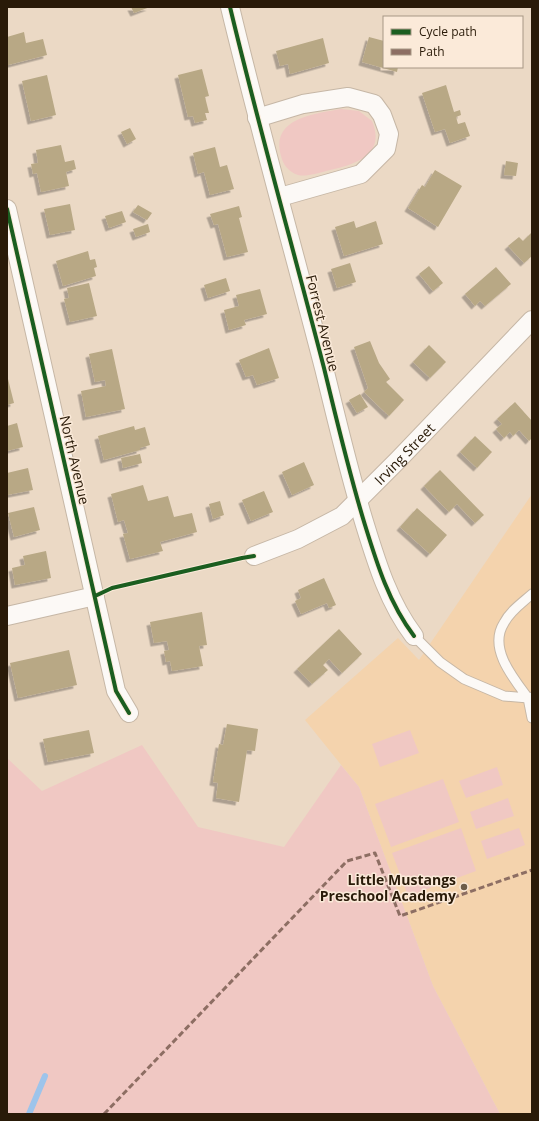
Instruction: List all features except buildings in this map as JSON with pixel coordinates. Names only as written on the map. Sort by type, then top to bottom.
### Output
[{"type":"street","name":"Forrest Avenue","points":[[230,7],[257,118],[280,197],[358,500],[378,570],[400,619],[414,636]]},
{"type":"street","points":[[257,118],[303,104],[348,97],[374,104],[382,115],[389,134],[386,148],[361,174],[280,197]]},
{"type":"street","name":"North Avenue","points":[[7,209],[116,691],[129,713]]},
{"type":"street","name":"Irving Street","points":[[254,556],[298,539],[342,516],[532,320]]},
{"type":"street","points":[[7,616],[95,596]]},
{"type":"lane","points":[[532,594],[518,606],[503,623],[499,641],[503,660],[514,680],[530,697],[532,718]]},
{"type":"lane","points":[[414,636],[440,662],[464,679],[504,696],[530,697]]},
{"type":"shaded area","points":[[341,109],[359,111],[372,121],[375,133],[375,143],[371,151],[356,162],[316,174],[298,175],[289,170],[281,156],[279,143],[282,133],[288,126],[297,120],[319,113]]},
{"type":"shaded area","name":"Little Mustangs Preschool Academy","points":[[532,494],[532,1114],[500,1114],[433,986],[359,787],[305,720],[398,638],[419,660]]},
{"type":"shaded area","points":[[410,730],[419,753],[380,767],[372,744]]},
{"type":"shaded area","points":[[142,745],[198,827],[284,847],[341,765],[359,787],[433,986],[500,1114],[7,1114],[7,758],[42,791]]},
{"type":"shaded area","points":[[497,767],[503,785],[466,798],[459,781]]},
{"type":"shaded area","points":[[443,779],[459,822],[391,847],[375,804]]},
{"type":"shaded area","points":[[508,798],[514,816],[476,829],[470,812]]},
{"type":"shaded area","points":[[461,828],[476,871],[408,896],[392,853]]},
{"type":"shaded area","points":[[519,828],[525,845],[487,859],[481,841]]},
{"type":"waterway","points":[[29,1114],[45,1076]]},
{"type":"marked path","points":[[104,1114],[347,861],[375,853],[400,916],[532,870]]},
{"type":"cycle path","points":[[230,7],[359,505],[374,554],[385,583],[397,610],[414,636]]},
{"type":"cycle path","points":[[7,209],[116,691],[129,713]]},
{"type":"cycle path","points":[[95,596],[112,588],[254,556]]},
{"type":"place","name":"Little Mustangs Preschool Academy","points":[[464,887]]}]
